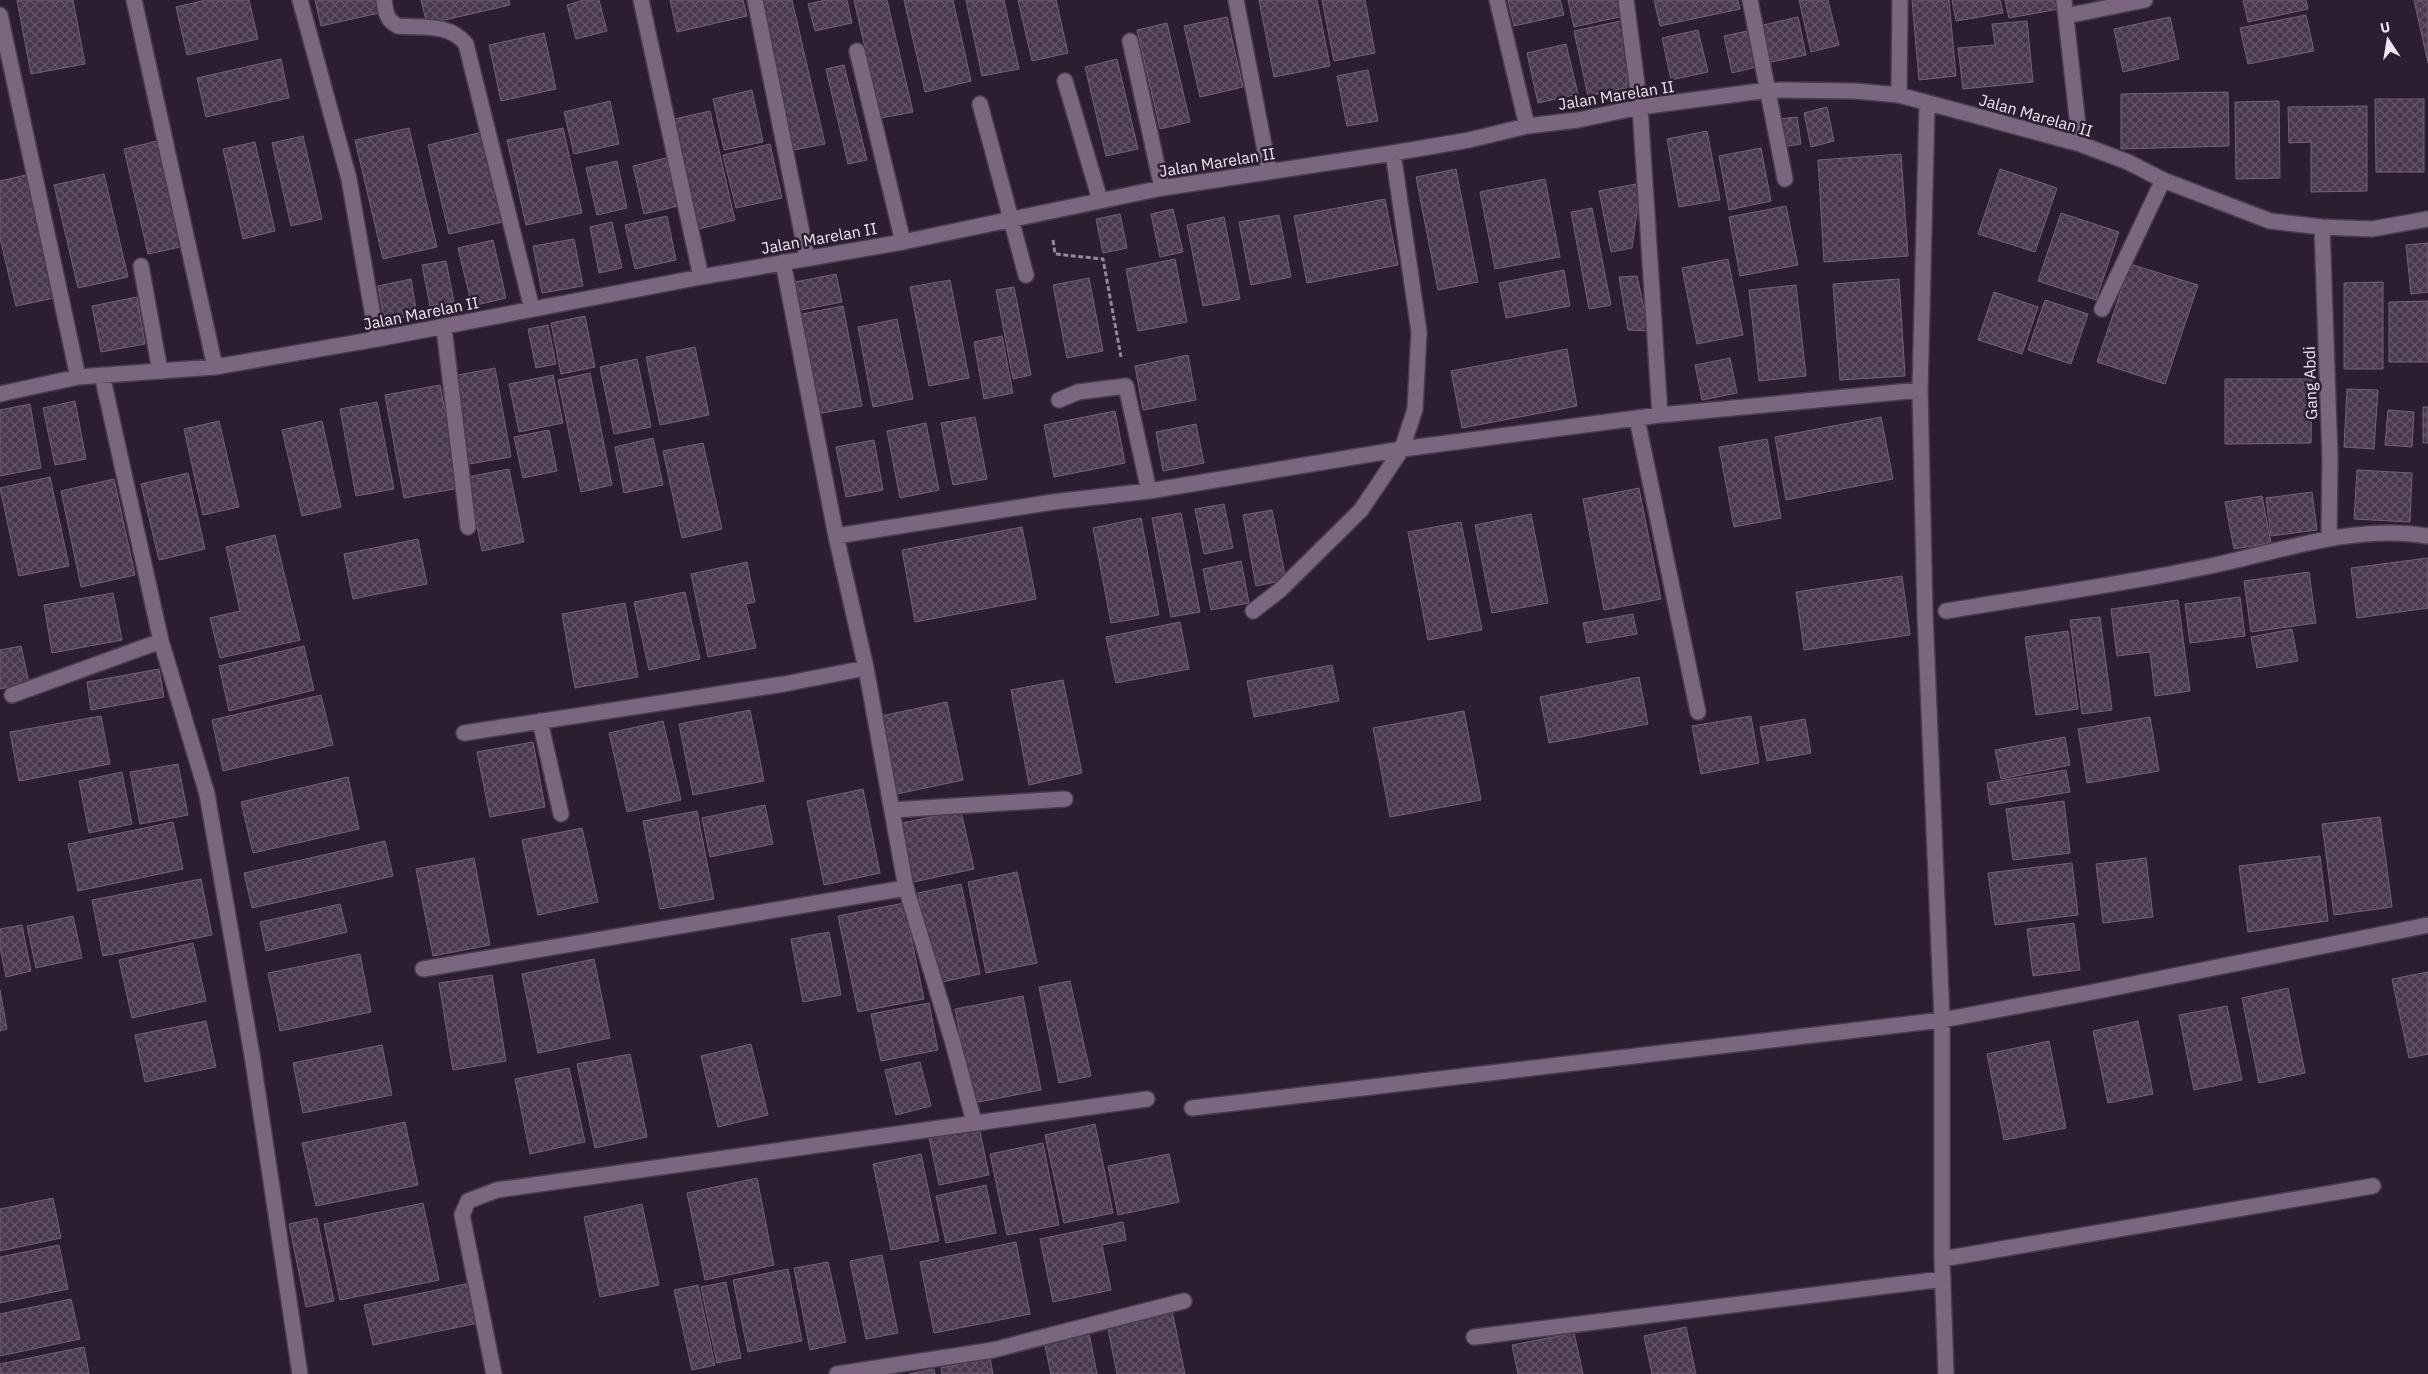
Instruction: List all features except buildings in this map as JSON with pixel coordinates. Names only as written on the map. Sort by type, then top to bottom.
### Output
[{"type":"street","points":[[134,0],[215,367]]},
{"type":"street","points":[[300,0],[350,178],[377,339]]},
{"type":"street","points":[[384,0],[387,17],[392,23],[398,26],[446,29],[460,36],[466,44],[532,309]]},
{"type":"street","points":[[641,0],[701,277]]},
{"type":"street","points":[[755,0],[807,258]]},
{"type":"street","points":[[1236,0],[1269,171]]},
{"type":"street","points":[[1497,0],[1527,126]]},
{"type":"street","points":[[1626,0],[1640,107],[1660,415]]},
{"type":"street","points":[[1750,0],[1785,179]]},
{"type":"street","points":[[1898,95],[1900,0]]},
{"type":"street","points":[[2064,0],[2080,144]]},
{"type":"street","points":[[2066,16],[2145,0]]},
{"type":"street","points":[[0,15],[78,377]]},
{"type":"street","points":[[1130,42],[1162,188]]},
{"type":"street","points":[[857,51],[903,242]]},
{"type":"street","points":[[1065,80],[1100,200]]},
{"type":"street","name":"Jalan Marelan II","points":[[0,394],[78,377],[215,367],[444,328],[532,309],[701,277],[903,242],[1162,188],[1393,153],[1469,140],[1527,126],[1578,120],[1640,107],[1768,90],[1855,91],[1898,95],[2080,144],[2128,162],[2163,180],[2270,221],[2322,227],[2372,229],[2428,219]]},
{"type":"street","points":[[1927,103],[1920,390],[1926,614],[1942,1020],[1942,1279],[1946,1374]]},
{"type":"street","points":[[980,104],[1026,275]]},
{"type":"street","points":[[1253,611],[1280,590],[1361,510],[1402,449],[1415,409],[1419,332],[1393,153]]},
{"type":"street","points":[[2102,309],[2163,180]]},
{"type":"street","name":"Gang Abdi","points":[[2322,227],[2330,457],[2329,538]]},
{"type":"street","points":[[783,262],[836,536],[866,668],[906,888],[953,1043],[974,1122]]},
{"type":"street","points":[[141,266],[160,371]]},
{"type":"street","points":[[444,328],[468,526]]},
{"type":"street","points":[[102,375],[161,642],[207,794],[253,1061],[300,1374]]},
{"type":"street","points":[[1059,400],[1078,392],[1126,386],[1149,491]]},
{"type":"street","points":[[836,536],[1053,502],[1149,491],[1402,449],[1660,415],[1920,390]]},
{"type":"street","points":[[1637,419],[1698,712]]},
{"type":"street","points":[[1946,611],[2214,565],[2329,538],[2412,534],[2428,536]]},
{"type":"street","points":[[12,695],[161,642]]},
{"type":"street","points":[[464,733],[784,684],[866,668]]},
{"type":"street","points":[[540,721],[561,814]]},
{"type":"street","points":[[892,810],[1065,799]]},
{"type":"street","points":[[423,968],[906,888]]},
{"type":"street","points":[[1192,1108],[1942,1020],[2428,925]]},
{"type":"street","points":[[494,1374],[462,1215],[468,1201],[497,1190],[1147,1099]]},
{"type":"street","points":[[1942,1259],[2372,1186]]},
{"type":"street","points":[[1474,1337],[1942,1279]]},
{"type":"street","points":[[837,1374],[993,1350],[1184,1301]]},
{"type":"path","points":[[1049,212],[1054,254],[1103,258],[1126,386]]}]
